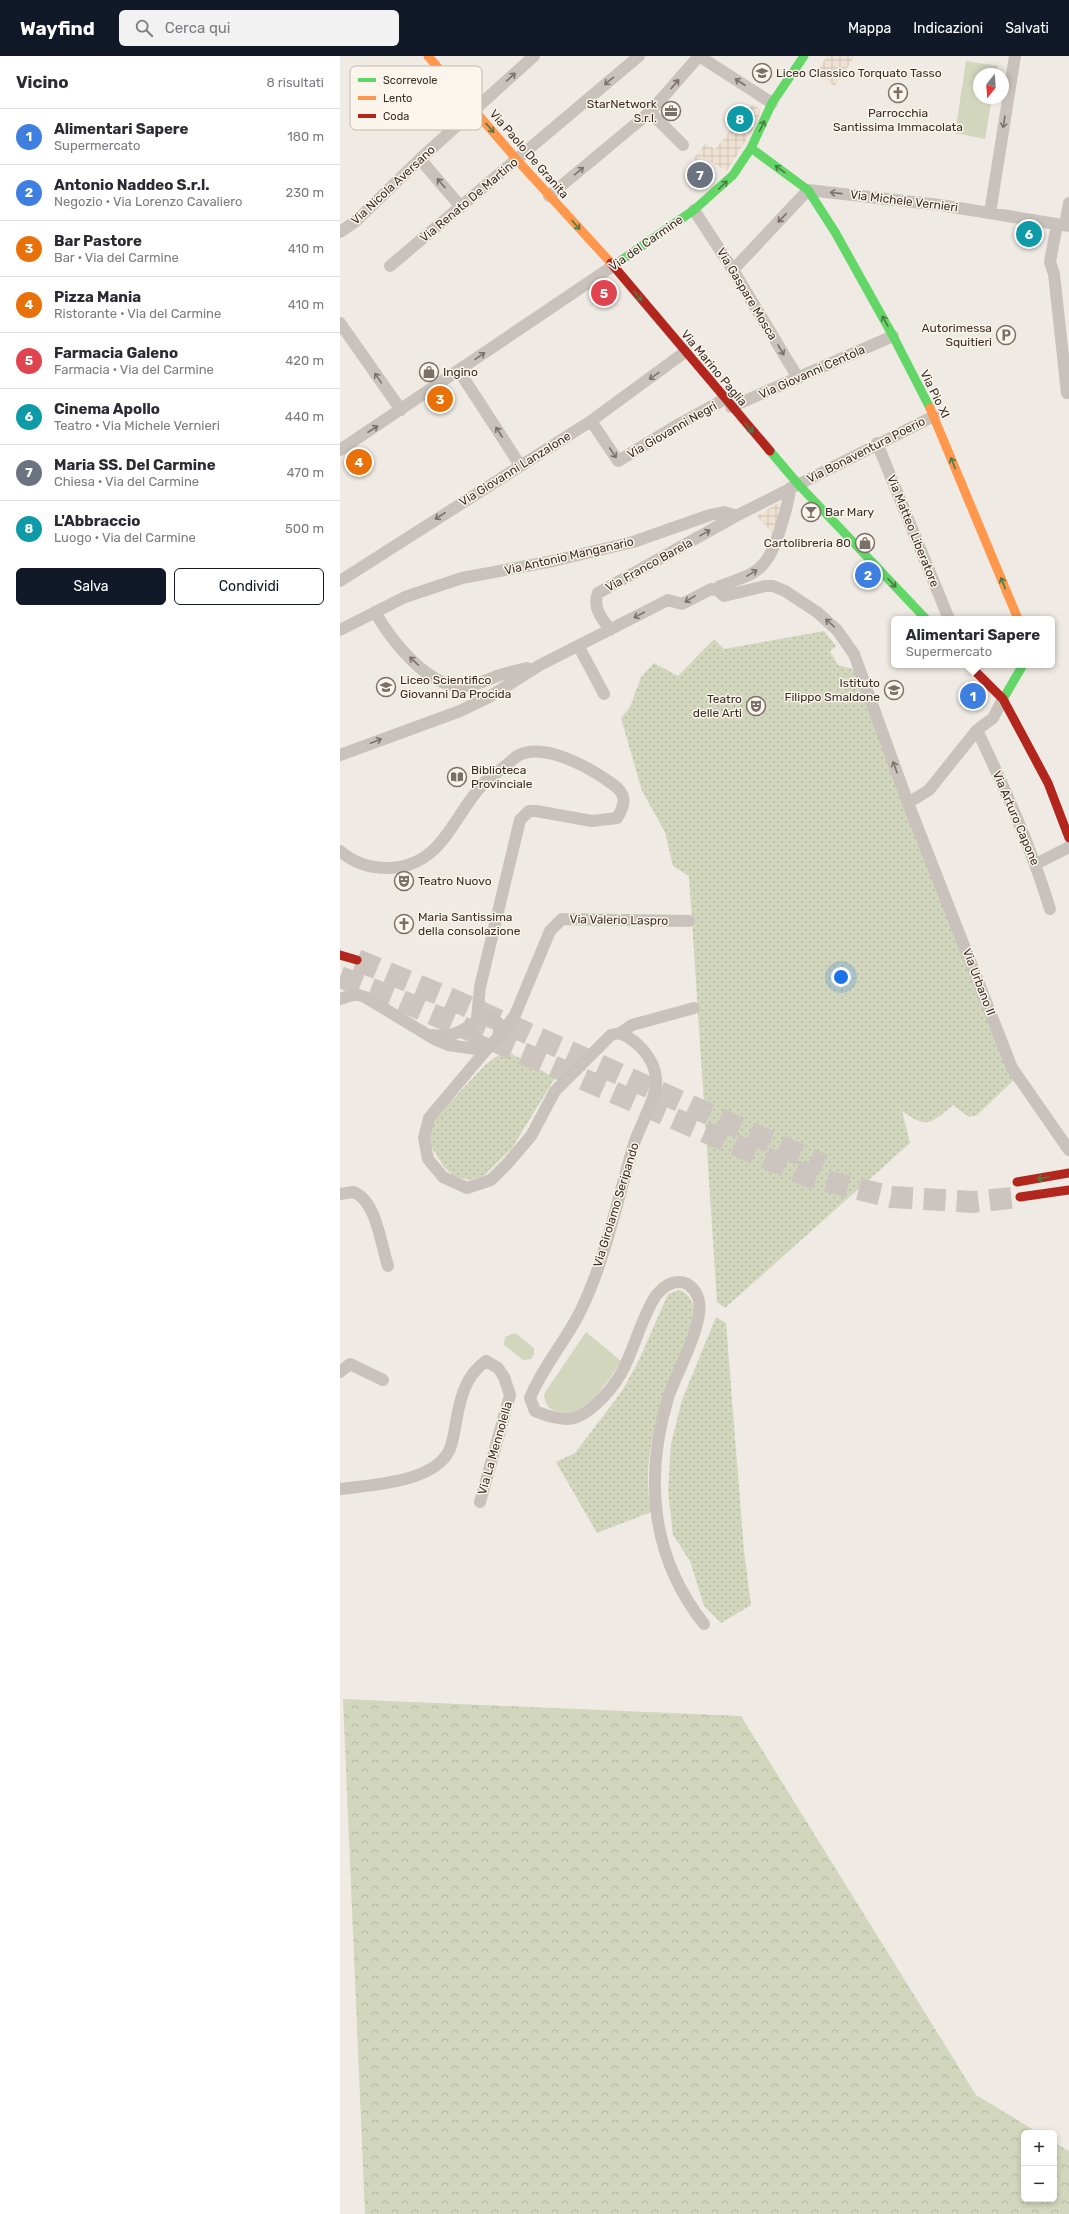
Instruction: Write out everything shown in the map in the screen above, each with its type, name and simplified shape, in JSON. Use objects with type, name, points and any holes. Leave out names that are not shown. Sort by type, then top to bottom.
[{"type":"main road","name":"Via Paolo De Granita","points":[[428,56],[437,66]]},
{"type":"main road","name":"Via del Carmine","points":[[613,266],[694,210],[733,175],[751,148],[772,103],[804,56]]},
{"type":"main road","name":"Via Paolo De Granita","points":[[482,118],[517,160],[613,266]]},
{"type":"main road","name":"Via Michele Vernieri","points":[[751,148],[808,190]]},
{"type":"main road","name":"Via Pio XI","points":[[808,190],[835,232],[893,336],[934,416],[1017,616]]},
{"type":"main road","name":"Via Marino Paglia","points":[[613,266],[728,403],[794,486],[923,616]]},
{"type":"main road","points":[[972,668],[1003,699],[1048,783],[1069,838]]},
{"type":"main road","points":[[1003,699],[1020,668]]},
{"type":"main road","points":[[340,955],[357,960]]},
{"type":"main road","points":[[1017,1182],[1069,1173]]},
{"type":"main road","points":[[1020,1197],[1069,1190]]},
{"type":"street","name":"Via Nicola Aversano","points":[[482,104],[534,56]]},
{"type":"street","name":"Via Renato De Martino","points":[[390,266],[639,56]]},
{"type":"street","points":[[549,196],[650,112],[699,56],[772,103]]},
{"type":"street","points":[[990,213],[1015,56]]},
{"type":"street","points":[[650,112],[683,145]]},
{"type":"street","name":"Via Nicola Aversano","points":[[340,232],[356,221],[420,159],[453,130]]},
{"type":"street","points":[[420,159],[461,207]]},
{"type":"street","points":[[733,270],[808,190]]},
{"type":"street","name":"Via Michele Vernieri","points":[[808,190],[940,205],[1064,225]]},
{"type":"street","points":[[1067,393],[1054,274],[1050,262],[1064,225],[1069,203]]},
{"type":"street","name":"Via Gaspare Mosca","points":[[694,210],[733,270],[798,378]]},
{"type":"street","name":"Via del Carmine","points":[[340,450],[613,266]]},
{"type":"street","points":[[340,323],[401,410]]},
{"type":"street","name":"Via Giovanni Centola","points":[[728,403],[798,378],[893,336]]},
{"type":"street","name":"Via Giovanni Lanzalone","points":[[340,581],[591,421],[685,352]]},
{"type":"street","points":[[459,370],[520,465]]},
{"type":"street","name":"Via Giovanni Negri","points":[[591,421],[618,461],[681,423],[728,403]]},
{"type":"street","name":"Via Bonaventura Poerio","points":[[794,486],[877,443],[934,416]]},
{"type":"street","name":"Via Matteo Liberatore","points":[[877,443],[948,616]]},
{"type":"street","points":[[736,516],[794,486]]},
{"type":"street","points":[[340,755],[460,711],[489,697],[540,665],[579,647],[668,600],[682,604],[705,590],[717,590],[720,586],[753,573],[761,567],[772,554],[794,486]]},
{"type":"street","name":"Via Antonio Manganario","points":[[340,630],[428,588],[462,578],[553,561],[632,542],[710,515],[724,512],[736,516]]},
{"type":"street","name":"Via Franco Barela","points":[[610,630],[596,609],[595,600],[598,593],[736,516]]},
{"type":"street","name":"Via Urbano II","points":[[717,590],[724,596],[760,586],[773,586],[785,591],[817,612],[832,625],[854,654],[908,803],[1012,1068],[1069,1150]]},
{"type":"street","points":[[375,612],[386,633],[429,674],[447,685],[463,686],[481,682],[501,674],[540,665]]},
{"type":"street","points":[[579,647],[604,694]]},
{"type":"street","points":[[908,803],[929,790],[978,730],[993,718],[1003,699]]},
{"type":"street","name":"Via Arturo Capone","points":[[978,730],[1011,802],[1036,864],[1050,909]]},
{"type":"street","points":[[340,851],[356,862],[377,868],[403,867],[416,863],[427,856],[442,842],[485,782],[519,755],[535,751],[555,754],[596,772],[621,789],[624,799],[622,810],[617,818],[592,822],[536,810],[529,811],[520,820],[480,987],[465,1073]]},
{"type":"street","points":[[1036,864],[1069,847]]},
{"type":"street","name":"Via Valerio Laspro","points":[[493,1041],[515,1015],[550,931],[562,919],[688,921]]},
{"type":"street","points":[[480,987],[487,1008],[501,1030],[428,1118],[424,1138],[428,1159],[443,1177],[467,1188],[492,1180],[530,1136],[555,1092],[611,1036],[620,1033],[632,1025],[694,1008]]},
{"type":"street","points":[[340,999],[356,994],[365,997],[448,1045],[470,1049],[493,1041]]},
{"type":"street","points":[[428,1034],[448,1036],[455,1035],[474,1025],[484,1016],[496,1020],[506,1020],[515,1015]]},
{"type":"street","points":[[474,1025],[478,1041],[493,1041]]},
{"type":"street","name":"Via Girolamo Seripando","points":[[620,1033],[629,1037],[643,1050],[653,1064],[656,1086],[636,1140],[605,1246],[579,1314],[536,1384],[530,1398],[535,1411],[554,1418],[569,1419],[586,1413],[608,1394],[626,1366],[652,1302],[663,1286],[678,1281],[689,1284],[698,1296],[698,1313],[695,1332],[668,1397],[657,1448],[654,1488],[657,1524],[679,1589],[704,1624]]},
{"type":"street","points":[[340,1194],[353,1192],[364,1198],[378,1231],[388,1266]]},
{"type":"street","name":"Via La Mennolella","points":[[340,1488],[386,1484],[416,1475],[436,1466],[449,1451],[462,1392],[474,1370],[486,1361],[498,1368],[504,1377],[510,1395],[480,1502]]},
{"type":"street","points":[[340,1372],[350,1364],[382,1380]]},
{"type":"green space","points":[[966,61],[998,66],[998,68],[973,68],[973,104],[991,104],[985,139],[955,133]]},
{"type":"green space","points":[[824,631],[836,646],[830,651],[838,665],[853,669],[1016,1078],[977,1115],[969,1117],[953,1105],[934,1120],[923,1122],[910,1117],[902,1111],[910,1143],[725,1308],[717,1302],[689,876],[673,866],[665,832],[642,791],[621,718],[630,707],[641,677],[654,663],[678,676],[714,639],[724,649]]},
{"type":"green space","points":[[505,1050],[555,1078],[512,1148],[484,1176],[469,1180],[454,1176],[444,1167],[431,1146],[431,1123],[485,1065]]},
{"type":"green space","points":[[679,1290],[687,1295],[692,1302],[694,1320],[664,1400],[653,1436],[648,1472],[648,1492],[651,1512],[597,1533],[556,1462],[575,1453],[622,1391],[639,1360],[668,1294]]},
{"type":"green space","points":[[716,1317],[726,1323],[744,1551],[751,1605],[721,1623],[704,1606],[690,1561],[673,1535],[668,1491],[671,1444],[682,1400]]},
{"type":"green space","points":[[586,1332],[621,1361],[610,1379],[594,1398],[585,1405],[575,1411],[565,1413],[555,1411],[547,1404],[544,1394]]},
{"type":"green space","points":[[515,1333],[534,1348],[534,1354],[531,1359],[523,1360],[504,1345],[505,1337]]},
{"type":"green space","points":[[343,1699],[741,1716],[976,2095],[1034,2130],[1021,2130],[1021,2202],[1057,2202],[1057,2144],[1069,2151],[1069,2214],[365,2214]]},
{"type":"shaded area","points":[[827,56],[855,56],[835,86],[816,74]]},
{"type":"shaded area","points":[[754,103],[760,110],[759,119],[727,171],[701,156],[698,162],[693,159],[705,144],[715,149]]},
{"type":"shaded area","points":[[778,503],[782,505],[775,536],[757,516]]},
{"type":"tunnel","points":[[357,960],[451,999],[823,1165]]},
{"type":"tunnel","points":[[340,977],[397,999],[810,1177],[891,1197],[973,1202],[1020,1197]]},
{"type":"traffic: fast","points":[[613,266],[694,210],[733,175],[751,148],[772,103],[804,56]]},
{"type":"traffic: fast","points":[[751,148],[808,190],[835,232],[893,336],[930,408]]},
{"type":"traffic: fast","points":[[770,451],[798,484],[923,616]]},
{"type":"traffic: fast","points":[[1003,699],[1021,668]]},
{"type":"traffic: slow","points":[[428,56],[437,66]]},
{"type":"traffic: slow","points":[[482,119],[517,160],[611,263]]},
{"type":"traffic: slow","points":[[930,408],[1017,616]]},
{"type":"traffic: jam","points":[[611,263],[770,451]]},
{"type":"traffic: jam","points":[[972,668],[1003,699],[1048,783],[1069,838]]},
{"type":"traffic: jam","points":[[340,955],[357,960]]},
{"type":"traffic: jam","points":[[1017,1182],[1069,1173]]},
{"type":"traffic: jam","points":[[1020,1197],[1069,1190]]},
{"type":"place","name":"Liceo Classico Torquato Tasso","points":[[762,73]]},
{"type":"place","name":"Parrocchia Santissima Immacolata","points":[[898,93]]},
{"type":"place","name":"StarNetwork S.r.l.","points":[[671,111]]},
{"type":"place","name":"L'Abbraccio","points":[[740,119]]},
{"type":"place","name":"Maria SS. Del Carmine","points":[[700,175]]},
{"type":"place","name":"Cinema Apollo","points":[[1029,234]]},
{"type":"place","name":"Farmacia Galeno","points":[[604,293]]},
{"type":"place","name":"Autorimessa Squitieri","points":[[1006,335]]},
{"type":"place","name":"Ingino","points":[[429,372]]},
{"type":"place","name":"Bar Pastore","points":[[440,399]]},
{"type":"place","name":"Pizza Mania","points":[[359,462]]},
{"type":"place","name":"Bar Mary","points":[[811,512]]},
{"type":"place","name":"Cartolibreria 80","points":[[865,543]]},
{"type":"place","name":"Antonio Naddeo S.r.l.","points":[[868,575]]},
{"type":"place","name":"Liceo Scientifico Giovanni Da Procida","points":[[386,687]]},
{"type":"place","name":"Istituto Filippo Smaldone","points":[[894,690]]},
{"type":"place","name":"Alimentari Sapere","points":[[973,696]]},
{"type":"place","name":"Teatro delle Arti","points":[[756,706]]},
{"type":"place","name":"Biblioteca Provinciale","points":[[457,777]]},
{"type":"place","name":"Teatro Nuovo","points":[[404,881]]},
{"type":"place","name":"Maria Santissima della consolazione","points":[[404,924]]}]
